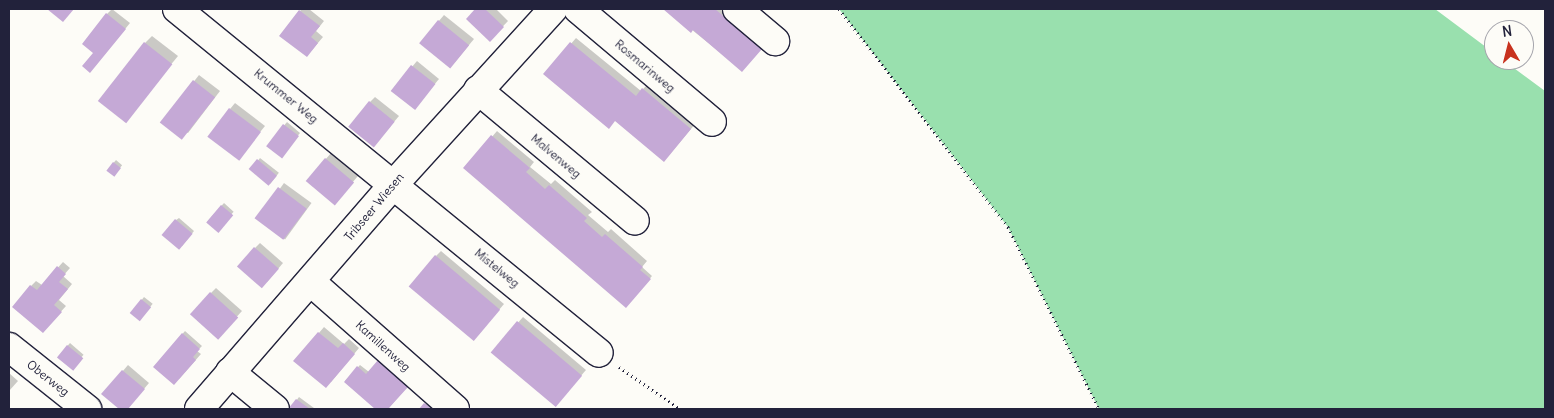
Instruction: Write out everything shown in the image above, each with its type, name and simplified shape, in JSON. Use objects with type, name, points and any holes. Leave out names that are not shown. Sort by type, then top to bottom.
[{"type":"street","name":"Krummer Weg","points":[[177,9],[394,184]]},
{"type":"street","name":"Tribseer Wiesen","points":[[199,409],[394,184],[553,9]]},
{"type":"street","name":"Rosmarinweg","points":[[578,9],[712,122]]},
{"type":"street","points":[[738,9],[775,40]]},
{"type":"street","name":"Malvenweg","points":[[478,90],[635,221]]},
{"type":"street","name":"Mistelweg","points":[[394,184],[599,353]]},
{"type":"street","name":"Kamillenweg","points":[[311,282],[455,409]]},
{"type":"street","name":"Oberweg","points":[[9,347],[87,409]]},
{"type":"street","points":[[230,372],[276,409]]},
{"type":"path","points":[[839,9],[1008,227],[1099,409]]},
{"type":"path","points":[[599,353],[680,409]]},
{"type":"green space","points":[[839,9],[1435,9],[1484,46],[1484,70],[1517,70],[1545,91],[1545,409],[1099,409],[1008,227]]},
{"type":"building","points":[[47,9],[74,9],[63,22]]},
{"type":"building","points":[[475,9],[485,9],[504,27],[490,42],[466,19]]},
{"type":"building","points":[[663,9],[715,9],[762,49],[742,72],[693,30],[691,33]]},
{"type":"building","points":[[299,10],[320,26],[311,37],[318,43],[307,57],[279,36]]},
{"type":"building","points":[[106,13],[126,29],[90,73],[82,66],[93,53],[82,44]]},
{"type":"building","points":[[438,20],[469,45],[450,68],[419,43]]},
{"type":"building","points":[[144,42],[172,64],[126,123],[98,101]]},
{"type":"building","points":[[570,42],[636,96],[642,88],[691,129],[664,162],[615,121],[609,129],[543,74]]},
{"type":"building","points":[[411,65],[435,84],[415,110],[391,91]]},
{"type":"building","points":[[193,80],[215,97],[182,140],[160,123]]},
{"type":"building","points":[[369,101],[395,122],[374,147],[348,127]]},
{"type":"building","points":[[229,108],[261,132],[239,161],[207,137]]},
{"type":"building","points":[[283,124],[299,136],[282,158],[266,146]]},
{"type":"building","points":[[491,135],[530,168],[526,172],[545,189],[549,185],[587,218],[584,221],[602,237],[605,234],[643,267],[640,270],[651,279],[626,308],[463,168]]},
{"type":"building","points":[[325,158],[354,182],[335,205],[306,181]]},
{"type":"building","points":[[257,159],[277,176],[269,186],[249,169]]},
{"type":"building","points":[[113,162],[121,168],[114,177],[106,171]]},
{"type":"building","points":[[278,187],[307,209],[283,240],[255,218]]},
{"type":"building","points":[[221,205],[233,215],[218,233],[206,223]]},
{"type":"building","points":[[175,219],[193,234],[179,250],[162,235]]},
{"type":"building","points":[[254,247],[279,269],[262,288],[237,267]]},
{"type":"building","points":[[435,255],[500,310],[474,341],[409,286]]},
{"type":"building","points":[[57,266],[66,274],[59,282],[68,289],[54,305],[62,312],[43,333],[12,307],[30,285],[37,290]]},
{"type":"building","points":[[210,292],[238,317],[218,340],[190,314]]},
{"type":"building","points":[[141,299],[151,307],[140,321],[130,313]]},
{"type":"building","points":[[517,321],[582,376],[556,407],[491,352]]},
{"type":"building","points":[[318,332],[338,348],[343,343],[355,354],[326,388],[293,361]]},
{"type":"building","points":[[182,333],[200,349],[193,357],[196,360],[174,385],[153,367]]},
{"type":"building","points":[[67,345],[83,358],[73,371],[57,357]]},
{"type":"building","points":[[378,360],[408,387],[388,409],[375,409],[344,382],[357,366],[366,374]]},
{"type":"building","points":[[122,370],[145,389],[128,409],[119,409],[101,394]]},
{"type":"building","points":[[296,399],[310,409],[288,409]]},
{"type":"building","points":[[424,403],[432,409],[419,409]]}]
